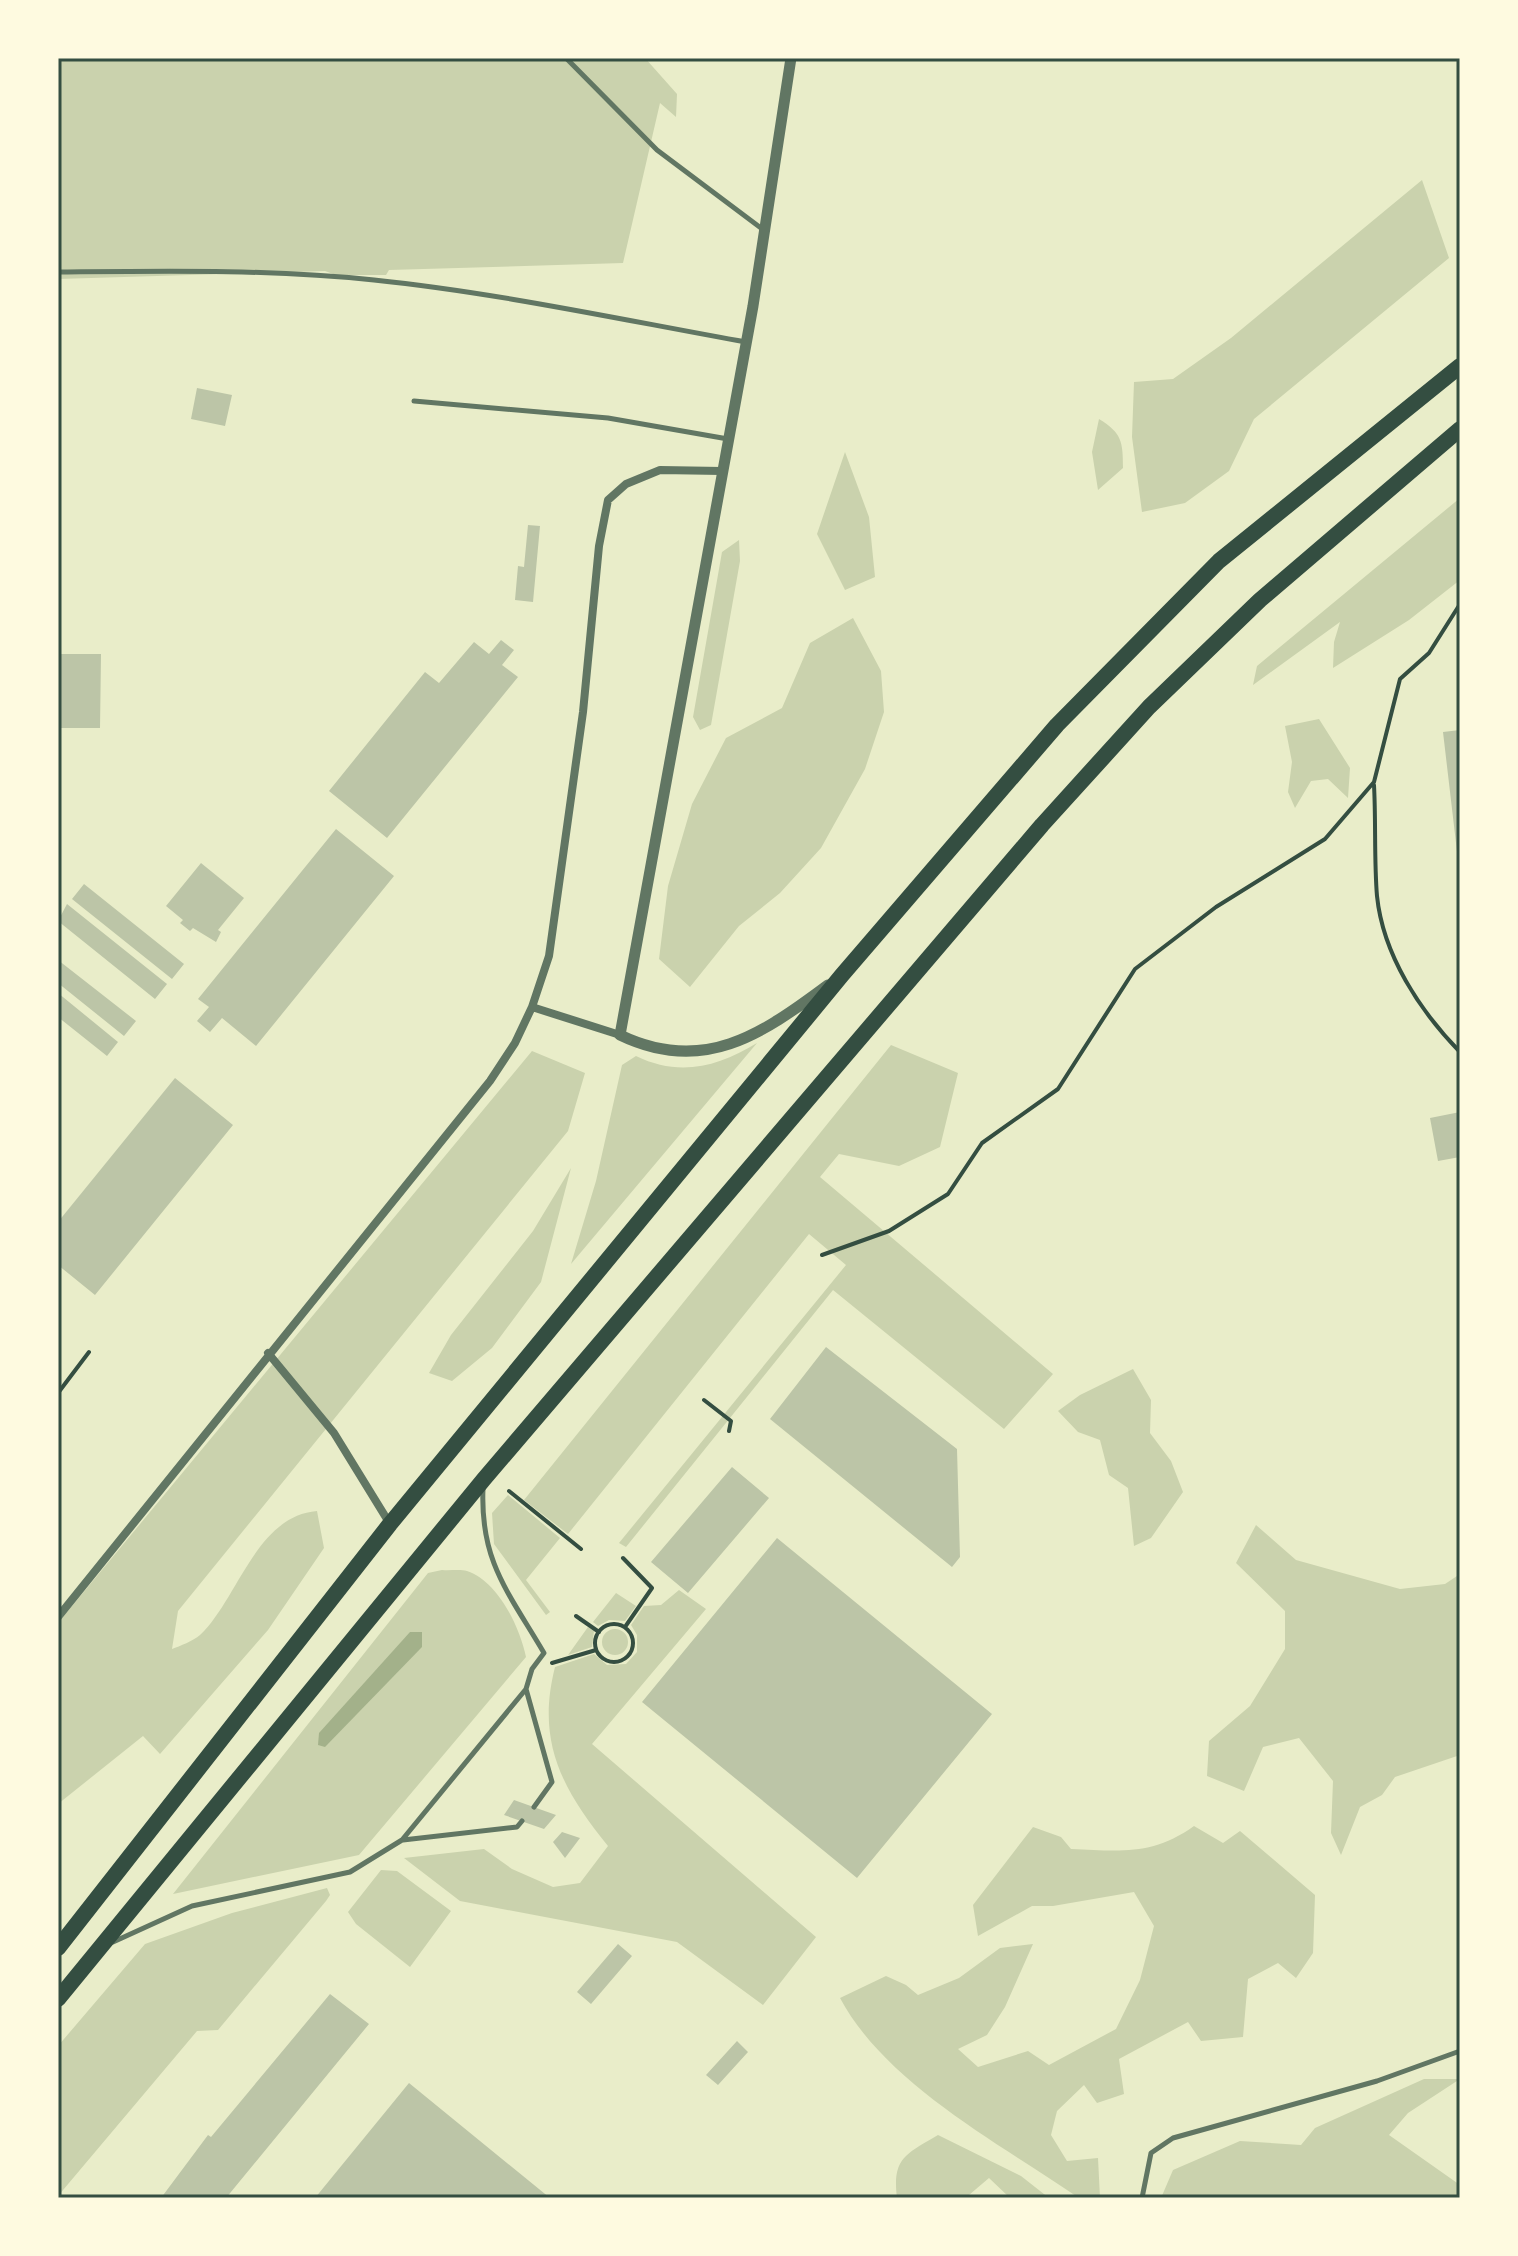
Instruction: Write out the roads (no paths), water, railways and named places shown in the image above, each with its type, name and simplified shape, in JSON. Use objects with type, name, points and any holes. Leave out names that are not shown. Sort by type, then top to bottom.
[{"type":"highway","points":[[58,1948],[390,1524],[842,975],[1057,725],[1219,561],[1460,366]]},
{"type":"highway","points":[[58,1999],[484,1479],[1022,848],[1149,707],[1260,600],[1460,429]]},
{"type":"street","points":[[620,1035],[766,232],[791,58]]},
{"type":"street","points":[[58,1617],[490,1081],[515,1043],[532,1007],[549,956],[583,712],[599,546],[608,500],[626,484],[660,470],[722,471]]},
{"type":"street","points":[[532,1007],[620,1035],[648,1048],[684,1054],[716,1050],[797,1008],[842,975]]},
{"type":"street","points":[[268,1353],[334,1433],[390,1524]]},
{"type":"lane","points":[[566,58],[657,150],[766,232]]},
{"type":"lane","points":[[58,272],[232,269],[374,280],[502,298],[746,342]]},
{"type":"lane","points":[[414,401],[608,418],[729,439]]},
{"type":"lane","points":[[101,1947],[192,1906],[350,1872],[402,1840],[526,1689],[532,1669],[544,1653],[489,1557],[482,1520],[484,1479]]},
{"type":"lane","points":[[526,1689],[552,1782],[534,1807]]},
{"type":"lane","points":[[402,1840],[517,1827],[522,1821]]},
{"type":"lane","points":[[1142,2198],[1151,2153],[1173,2138],[1377,2081],[1460,2051]]}]
